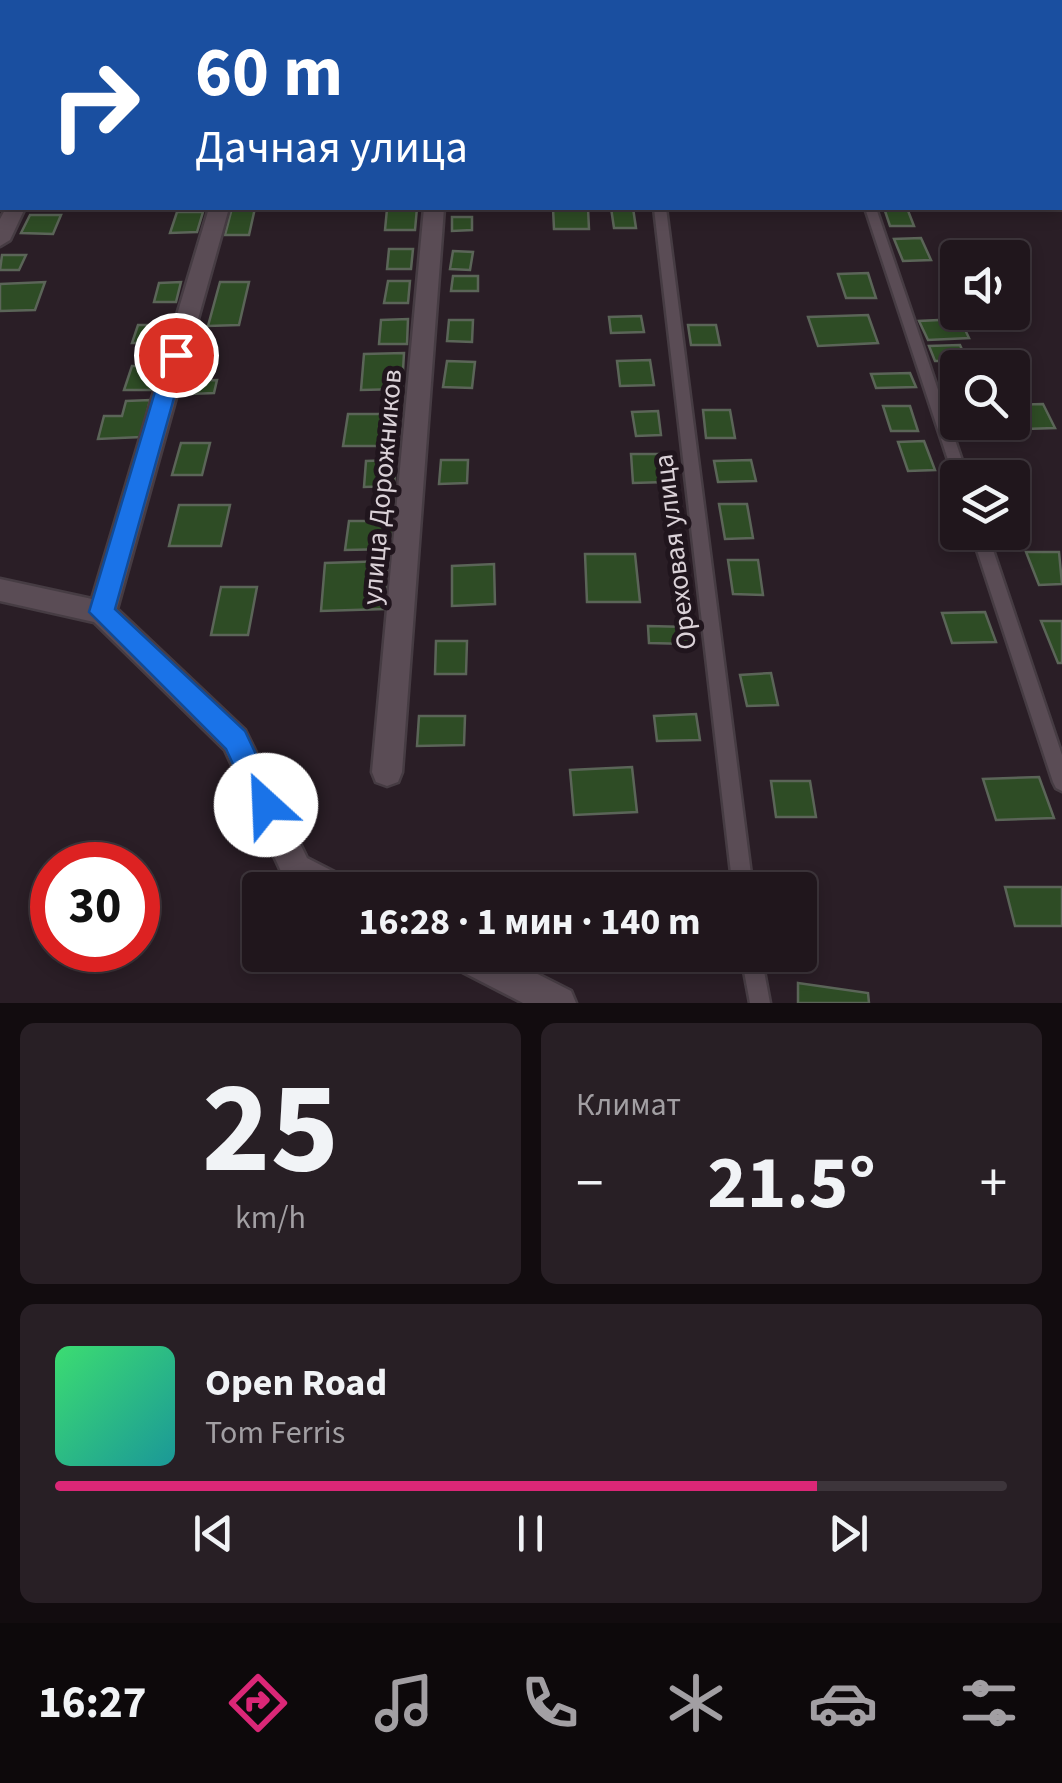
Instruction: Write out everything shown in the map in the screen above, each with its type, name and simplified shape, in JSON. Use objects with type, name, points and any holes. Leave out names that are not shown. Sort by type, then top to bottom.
[{"type":"street","points":[[0,240],[15,210]]},
{"type":"street","points":[[102,612],[218,210]]},
{"type":"street","name":"улица Дорожников","points":[[387,772],[434,210]]},
{"type":"street","points":[[0,590],[102,612],[235,740],[296,869],[302,872]]},
{"type":"street","points":[[498,972],[559,1003]]},
{"type":"lane","name":"Ореховая улица","points":[[660,210],[741,872]]},
{"type":"lane","points":[[871,210],[954,460]]},
{"type":"lane","points":[[985,550],[1062,782]]},
{"type":"lane","points":[[754,972],[760,1003]]},
{"type":"building","points":[[231,210],[255,210],[249,235],[225,235]]},
{"type":"building","points":[[387,210],[417,210],[415,230],[385,230]]},
{"type":"building","points":[[553,210],[588,210],[589,229],[554,229]]},
{"type":"building","points":[[611,210],[633,210],[636,228],[614,228]]},
{"type":"building","points":[[885,210],[908,210],[914,226],[890,226]]},
{"type":"building","points":[[177,212],[203,212],[197,232],[170,233]]},
{"type":"building","points":[[30,215],[61,215],[53,234],[21,233]]},
{"type":"building","points":[[452,217],[472,217],[472,230],[452,231]]},
{"type":"building","points":[[921,238],[931,260],[903,261],[894,239]]},
{"type":"building","points":[[389,249],[413,249],[411,269],[387,269]]},
{"type":"building","points":[[453,251],[473,252],[470,270],[450,269]]},
{"type":"building","points":[[2,255],[26,255],[19,270],[0,270]]},
{"type":"building","points":[[868,273],[876,298],[846,298],[838,274]]},
{"type":"building","points":[[453,276],[478,276],[478,291],[451,291]]},
{"type":"building","points":[[388,281],[410,281],[408,303],[384,303]]},
{"type":"building","points":[[45,282],[35,310],[0,311],[0,284]]},
{"type":"building","points":[[181,282],[176,302],[154,302],[159,283]]},
{"type":"building","points":[[220,282],[249,282],[239,325],[208,326]]},
{"type":"building","points":[[868,315],[878,343],[818,346],[808,317]]},
{"type":"building","points":[[641,316],[644,332],[611,333],[609,317]]},
{"type":"building","points":[[408,319],[407,344],[379,344],[381,320]]},
{"type":"building","points":[[449,320],[473,320],[472,342],[447,341]]},
{"type":"building","points":[[940,320],[940,330],[965,330],[969,338],[928,340],[919,321]]},
{"type":"building","points":[[138,325],[175,325],[170,343],[132,343]]},
{"type":"building","points":[[688,325],[716,325],[720,345],[691,345]]},
{"type":"building","points":[[960,345],[962,350],[940,350],[940,361],[935,361],[929,346]]},
{"type":"building","points":[[404,353],[402,389],[361,390],[364,354]]},
{"type":"building","points":[[650,360],[654,385],[620,386],[617,361]]},
{"type":"building","points":[[447,361],[475,362],[472,388],[443,387]]},
{"type":"building","points":[[132,366],[163,366],[157,390],[124,390]]},
{"type":"building","points":[[910,373],[916,387],[876,388],[871,374]]},
{"type":"building","points":[[217,380],[214,393],[190,394],[193,381]]},
{"type":"building","points":[[150,400],[141,437],[98,439],[104,416],[122,416],[126,401]]},
{"type":"building","points":[[1030,404],[1043,404],[1055,428],[1030,429]]},
{"type":"building","points":[[883,406],[910,406],[918,431],[891,431]]},
{"type":"building","points":[[703,410],[730,410],[735,438],[706,438]]},
{"type":"building","points":[[658,411],[661,435],[636,436],[632,412]]},
{"type":"building","points":[[348,414],[400,414],[397,446],[343,446]]},
{"type":"building","points":[[924,441],[935,470],[908,471],[898,442]]},
{"type":"building","points":[[181,443],[210,443],[202,475],[172,475]]},
{"type":"building","points":[[631,454],[663,454],[666,482],[633,483]]},
{"type":"building","points":[[396,460],[394,486],[364,487],[366,461]]},
{"type":"building","points":[[441,460],[468,460],[467,483],[439,484]]},
{"type":"building","points":[[751,460],[756,481],[718,482],[714,461]]},
{"type":"building","points":[[719,504],[747,504],[753,538],[725,539]]},
{"type":"building","points":[[179,505],[230,505],[221,546],[169,546]]},
{"type":"building","points":[[349,521],[395,521],[392,549],[345,550]]},
{"type":"building","points":[[1026,552],[1059,552],[1062,584],[1039,585]]},
{"type":"building","points":[[585,554],[635,554],[640,602],[587,602]]},
{"type":"building","points":[[728,560],[758,560],[763,595],[733,594]]},
{"type":"building","points":[[388,561],[385,609],[321,611],[325,563]]},
{"type":"building","points":[[494,564],[495,604],[452,606],[452,566]]},
{"type":"building","points":[[221,587],[257,587],[248,635],[211,635]]},
{"type":"building","points":[[985,612],[996,642],[952,643],[942,613]]},
{"type":"building","points":[[1041,621],[1062,621],[1062,663],[1058,663]]},
{"type":"building","points":[[648,626],[688,627],[689,644],[649,643]]},
{"type":"building","points":[[436,641],[467,641],[466,674],[435,674]]},
{"type":"building","points":[[771,673],[778,705],[747,706],[740,675]]},
{"type":"building","points":[[696,714],[700,740],[657,741],[654,716]]},
{"type":"building","points":[[419,716],[465,716],[464,745],[417,746]]},
{"type":"building","points":[[632,767],[637,812],[574,815],[570,770]]},
{"type":"building","points":[[1039,777],[1054,818],[996,820],[983,779]]},
{"type":"building","points":[[771,781],[810,781],[816,817],[776,817]]},
{"type":"building","points":[[1005,887],[1062,887],[1062,926],[1015,926]]},
{"type":"building","points":[[798,983],[868,993],[869,1003],[798,1003]]},
{"type":"route","points":[[176,355],[102,612],[235,740],[266,805]]}]
